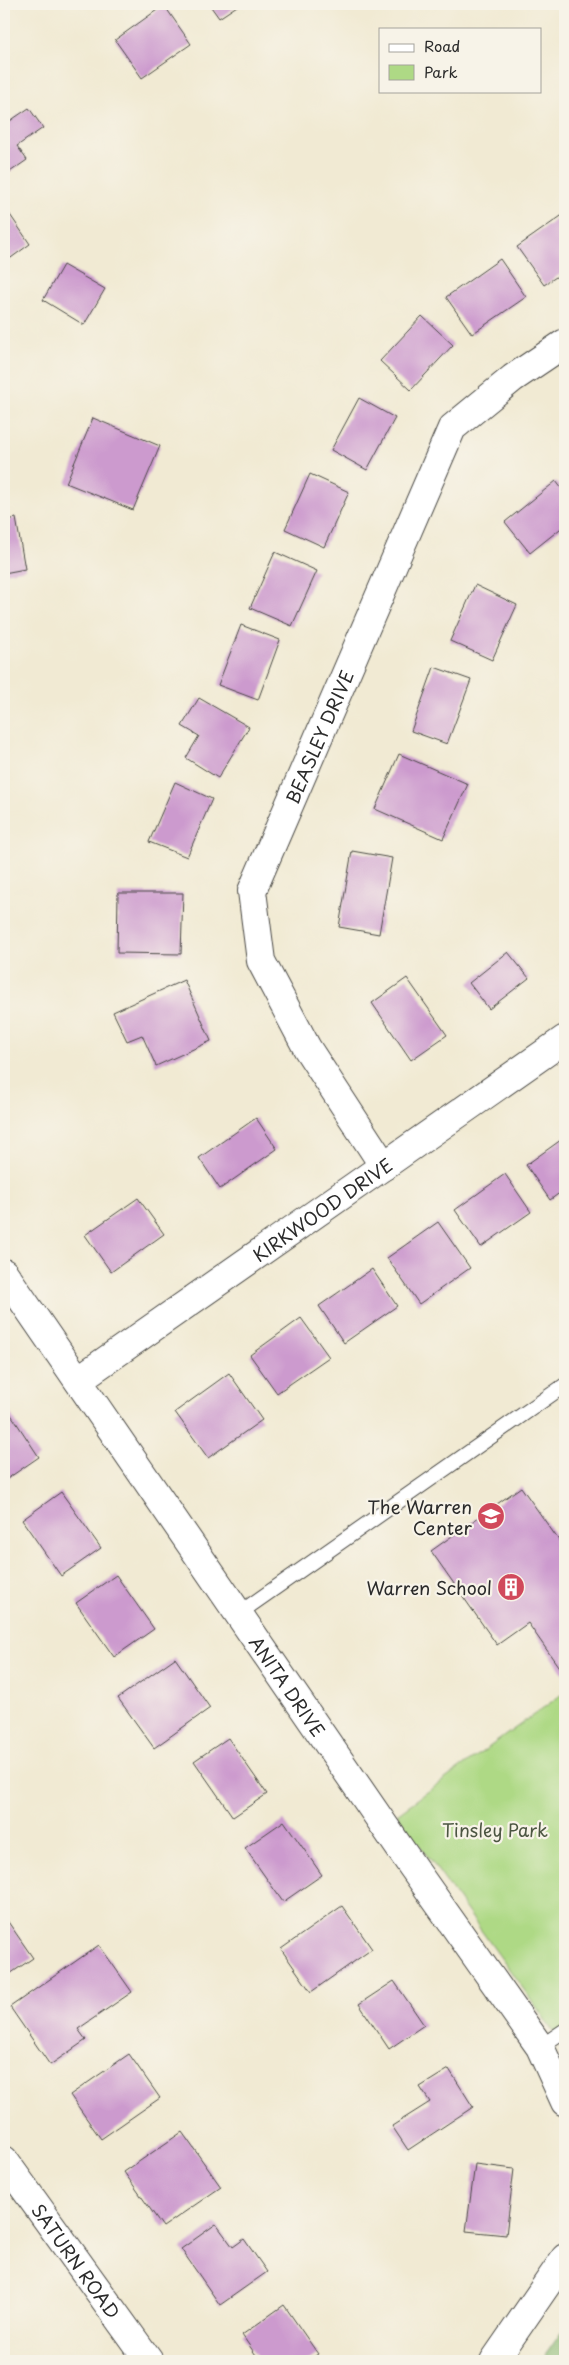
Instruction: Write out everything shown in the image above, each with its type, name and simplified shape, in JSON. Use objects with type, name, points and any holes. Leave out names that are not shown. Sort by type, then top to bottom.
[{"type":"street","name":"BEASLEY DRIVE","points":[[384,1166],[306,1048],[261,961],[252,891],[452,428],[513,378],[565,343]]},
{"type":"street","name":"KIRKWOOD DRIVE","points":[[78,1380],[565,1039]]},
{"type":"street","name":"ANITA DRIVE","points":[[4,1273],[412,1866],[540,2047],[565,2102]]},
{"type":"street","name":"SATURN ROAD","points":[[4,2160],[149,2361]]},
{"type":"street","points":[[494,2361],[565,2258]]},
{"type":"lane","points":[[238,1614],[565,1385]]},
{"type":"lane","points":[[540,2047],[565,2030]]},
{"type":"green space","name":"Tinsley Park","points":[[565,1692],[565,2050],[540,2012],[397,1814]]},
{"type":"green space","points":[[565,2327],[565,2361],[541,2361]]},
{"type":"building","points":[[209,4],[240,4],[219,18]]},
{"type":"building","points":[[164,5],[191,44],[142,78],[115,40]]},
{"type":"building","points":[[29,108],[43,128],[17,146],[27,160],[4,176],[4,125]]},
{"type":"building","points":[[4,206],[30,244],[4,263]]},
{"type":"building","points":[[564,214],[565,271],[544,285],[517,247]]},
{"type":"building","points":[[500,259],[526,297],[472,334],[446,297]]},
{"type":"building","points":[[63,265],[105,289],[84,325],[43,300]]},
{"type":"building","points":[[422,316],[453,345],[411,390],[380,361]]},
{"type":"building","points":[[359,398],[395,418],[367,470],[331,450]]},
{"type":"building","points":[[93,418],[160,446],[133,510],[66,483]]},
{"type":"building","points":[[310,474],[349,492],[324,547],[285,529]]},
{"type":"building","points":[[556,481],[565,493],[565,525],[530,553],[505,522]]},
{"type":"building","points":[[16,518],[25,569],[4,573],[4,521]]},
{"type":"building","points":[[275,552],[317,571],[292,626],[250,608]]},
{"type":"building","points":[[475,585],[517,605],[492,660],[450,641]]},
{"type":"building","points":[[241,625],[280,640],[258,700],[218,685]]},
{"type":"building","points":[[434,667],[471,680],[447,744],[411,731]]},
{"type":"building","points":[[199,698],[249,727],[218,778],[186,758],[199,736],[182,726]]},
{"type":"building","points":[[399,754],[468,784],[443,839],[375,809]]},
{"type":"building","points":[[175,782],[212,799],[187,857],[149,842]]},
{"type":"building","points":[[352,851],[392,858],[379,934],[339,927]]},
{"type":"building","points":[[118,893],[183,893],[181,954],[117,953]]},
{"type":"building","points":[[508,952],[529,978],[489,1009],[469,983]]},
{"type":"building","points":[[407,978],[447,1035],[411,1060],[372,1003]]},
{"type":"building","points":[[184,980],[211,1041],[156,1066],[142,1035],[127,1041],[113,1012]]},
{"type":"building","points":[[256,1118],[277,1149],[220,1189],[199,1158]]},
{"type":"building","points":[[565,1137],[565,1189],[550,1200],[526,1165]]},
{"type":"building","points":[[505,1174],[531,1212],[481,1247],[455,1210]]},
{"type":"building","points":[[138,1198],[164,1234],[111,1272],[85,1235]]},
{"type":"building","points":[[438,1222],[470,1268],[419,1304],[387,1258]]},
{"type":"building","points":[[372,1269],[397,1306],[344,1343],[319,1306]]},
{"type":"building","points":[[301,1318],[329,1357],[277,1393],[250,1355]]},
{"type":"building","points":[[229,1373],[262,1420],[208,1458],[175,1412]]},
{"type":"building","points":[[4,1404],[39,1457],[4,1481]]},
{"type":"building","name":"Warren School","points":[[521,1487],[565,1549],[565,1676],[528,1623],[497,1645],[431,1551]]},
{"type":"building","points":[[61,1492],[101,1548],[61,1576],[22,1520]]},
{"type":"building","points":[[116,1575],[154,1629],[114,1657],[76,1603]]},
{"type":"building","points":[[175,1658],[210,1708],[154,1748],[118,1698]]},
{"type":"building","points":[[228,1738],[267,1794],[233,1817],[194,1761]]},
{"type":"building","points":[[284,1821],[322,1875],[283,1902],[245,1848]]},
{"type":"building","points":[[342,1906],[372,1949],[311,1992],[281,1949]]},
{"type":"building","points":[[4,1916],[33,1958],[4,1978]]},
{"type":"building","points":[[99,1945],[132,1992],[78,2029],[86,2040],[50,2065],[10,2007]]},
{"type":"building","points":[[394,1981],[424,2025],[389,2049],[359,2004]]},
{"type":"building","points":[[129,2054],[160,2098],[101,2139],[70,2095]]},
{"type":"building","points":[[449,2069],[473,2107],[408,2150],[392,2126],[430,2102],[420,2087]]},
{"type":"building","points":[[182,2132],[221,2187],[163,2227],[124,2172]]},
{"type":"building","points":[[475,2164],[514,2169],[506,2235],[466,2231]]},
{"type":"building","points":[[216,2224],[233,2247],[244,2239],[267,2272],[220,2305],[181,2249]]},
{"type":"building","points":[[284,2305],[318,2354],[308,2361],[260,2361],[242,2335]]},
{"type":"place","name":"The Warren Center","points":[[491,1516]]},
{"type":"place","name":"Warren School","points":[[511,1587]]}]
